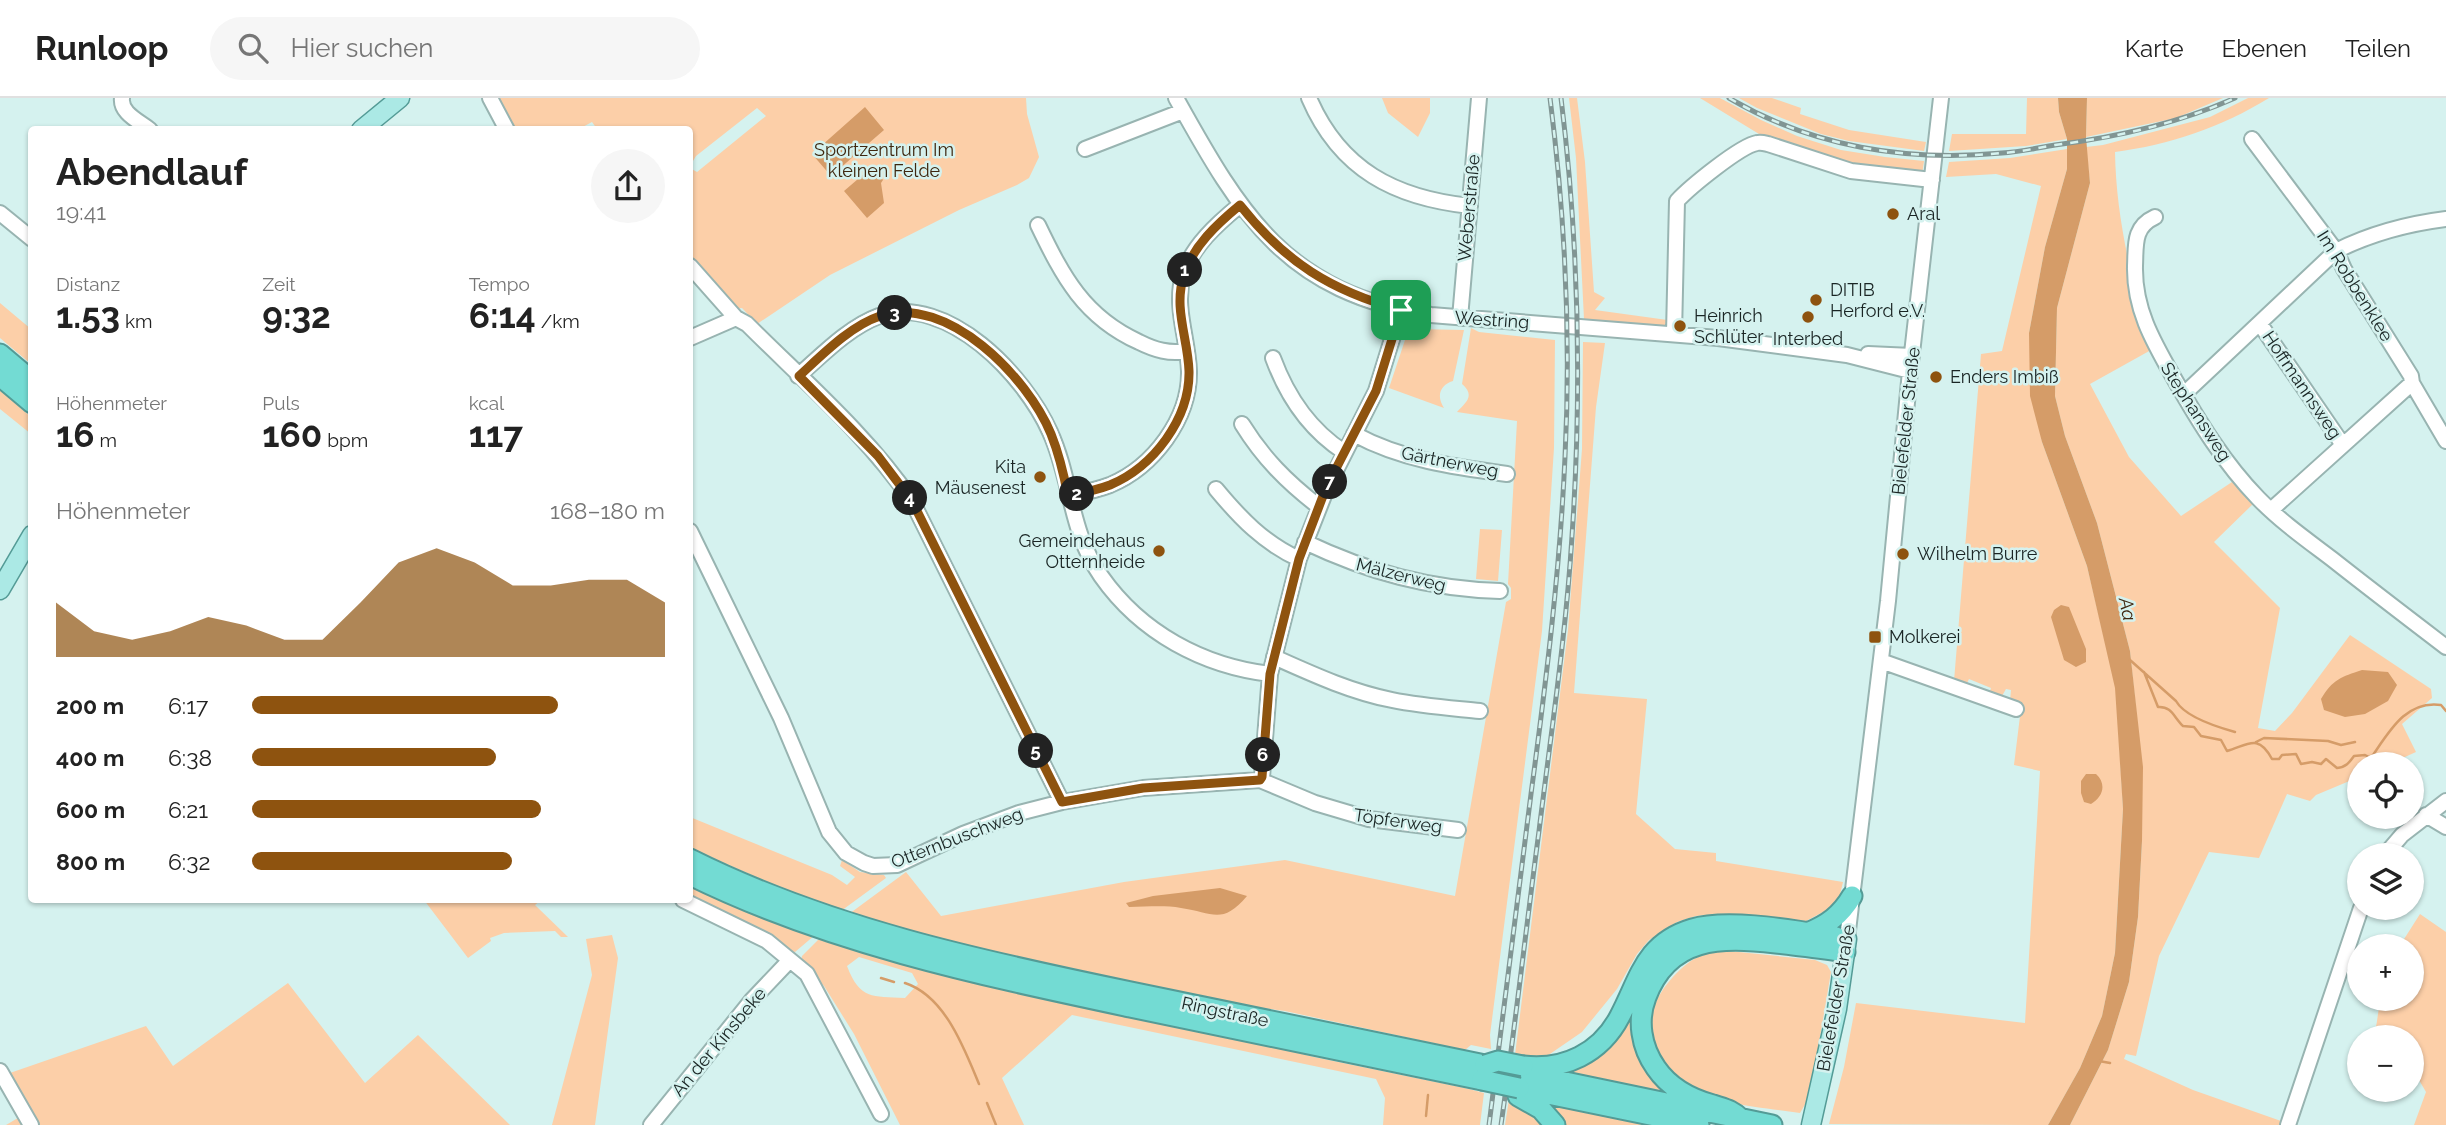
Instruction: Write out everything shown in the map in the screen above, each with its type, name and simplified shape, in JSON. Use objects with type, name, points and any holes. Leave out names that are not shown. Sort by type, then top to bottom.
[{"type":"highway","points":[[0,354],[28,378]]},
{"type":"highway","points":[[0,376],[28,400]]},
{"type":"highway","name":"Ringstraße","points":[[693,860],[832,925]]},
{"type":"highway","name":"Ringstraße","points":[[693,876],[759,905],[832,925],[895,937],[1699,1125]]},
{"type":"highway","points":[[1807,933],[1844,910],[1852,896]]},
{"type":"highway","points":[[1555,1125],[1517,1081],[1540,1068],[1556,1066],[1587,1054],[1599,1044],[1620,1016],[1647,959],[1674,937],[1691,929],[1710,926],[1807,933],[1846,946]]},
{"type":"highway","points":[[1741,1119],[1732,1109],[1714,1105],[1678,1090],[1656,1068],[1647,1053],[1641,1022],[1651,984],[1661,969],[1674,957],[1692,946],[1712,941],[1742,939],[1846,946]]},
{"type":"highway","name":"Ringstraße","points":[[1517,1081],[1772,1125]]},
{"type":"main road","points":[[366,126],[400,98]]},
{"type":"main road","points":[[0,590],[28,542]]},
{"type":"main road","name":"Bielefelder Straße","points":[[1811,1125],[1834,1023],[1846,946]]},
{"type":"street","points":[[122,98],[124,111],[145,126]]},
{"type":"street","points":[[490,98],[505,126]]},
{"type":"street","points":[[1309,98],[1324,129],[1338,147],[1373,177],[1418,197],[1470,206]]},
{"type":"street","name":"Weberstraße","points":[[1460,318],[1479,98]]},
{"type":"street","name":"Bielefelder Straße","points":[[1846,946],[1881,661],[1941,98]]},
{"type":"street","name":"Westring","points":[[1085,149],[1179,104],[1240,205],[1283,253],[1315,276],[1346,293],[1401,310],[1460,318],[1674,334],[1911,363]]},
{"type":"street","name":"Im Robbenklee","points":[[2252,139],[2336,251],[2344,270],[2411,376],[2412,383],[2446,441]]},
{"type":"street","points":[[1674,334],[1677,201],[1711,172],[1749,146],[1760,142],[1851,171],[1932,180]]},
{"type":"street","points":[[1068,496],[1109,485],[1126,476],[1150,458],[1178,418],[1189,373],[1179,302],[1184,274],[1203,240],[1240,205]]},
{"type":"street","points":[[0,213],[28,236]]},
{"type":"street","name":"Stephansweg","points":[[2155,217],[2139,229],[2136,239],[2137,296],[2152,342],[2207,434],[2229,465],[2270,510],[2446,647]]},
{"type":"street","name":"Hoffmannsweg","points":[[2183,394],[2336,251],[2389,229],[2446,219]]},
{"type":"street","points":[[1038,225],[1069,285],[1102,320],[1126,337],[1156,349],[1174,353],[1187,351]]},
{"type":"street","points":[[693,269],[736,318]]},
{"type":"street","points":[[1260,780],[1270,674],[1299,559],[1318,506],[1376,391],[1401,310]]},
{"type":"street","points":[[799,376],[858,327],[882,315],[911,312],[939,320],[983,347],[1003,363],[1026,390],[1051,433],[1076,527],[1092,561],[1115,594],[1145,623],[1166,638],[1210,661],[1270,674]]},
{"type":"street","points":[[693,337],[736,318],[742,319],[878,456],[912,501],[1062,802]]},
{"type":"street","name":"Hoffmannsweg","points":[[2260,324],[2343,445]]},
{"type":"street","points":[[1273,358],[1281,378],[1305,416],[1331,444],[1344,453]]},
{"type":"street","name":"Hoffmannsweg","points":[[2270,510],[2412,383]]},
{"type":"street","points":[[1242,425],[1281,476],[1318,506]]},
{"type":"street","name":"Gärtnerweg","points":[[1354,434],[1408,456],[1450,466],[1507,474]]},
{"type":"street","points":[[1216,489],[1254,531],[1282,552],[1299,559]]},
{"type":"street","name":"Otternbuschweg","points":[[693,537],[781,718],[829,832],[846,853],[873,866],[897,864],[974,829],[1062,802],[1143,788],[1260,780]]},
{"type":"street","name":"Mälzerweg","points":[[1305,542],[1340,559],[1416,583],[1464,590],[1500,591]]},
{"type":"street","points":[[1274,657],[1312,674],[1390,700],[1480,710]]},
{"type":"street","points":[[1881,661],[2016,709]]},
{"type":"street","name":"Töpferweg","points":[[1260,780],[1315,803],[1369,819],[1458,830]]},
{"type":"street","points":[[2395,843],[2446,801]]},
{"type":"street","points":[[2426,815],[2446,827]]},
{"type":"street","points":[[688,903],[767,941],[807,974],[818,990],[881,1114]]},
{"type":"street","points":[[2288,1125],[2357,920]]},
{"type":"street","name":"An der Kinsbeke","points":[[650,1125],[752,1000],[789,960]]},
{"type":"street","points":[[0,1071],[31,1125]]},
{"type":"green space","name":"Sportzentrum Im kleinen Felde","points":[[499,98],[1026,98],[1027,114],[1039,157],[1029,178],[830,275],[757,324],[742,308],[735,309],[693,262],[693,170],[697,172],[766,116],[757,108],[693,161],[693,126],[595,126],[592,122],[585,126],[514,126]]},
{"type":"green space","points":[[1382,98],[1430,98],[1430,113],[1418,137],[1388,113]]},
{"type":"green space","points":[[1569,98],[1577,98],[1585,162],[1594,292],[1605,298],[1595,310],[1682,322],[1682,328],[1584,319],[1576,158]]},
{"type":"green space","points":[[1700,98],[1720,98],[1797,136],[1841,150],[1924,161],[1922,175],[1857,167],[1759,134]]},
{"type":"green space","points":[[1739,98],[1772,98],[1801,108],[1800,114],[1849,130],[1926,142],[1924,151],[1849,141],[1821,134]]},
{"type":"green space","points":[[2027,98],[2058,98],[2067,139],[2026,146],[1949,151],[1952,134],[2026,134]]},
{"type":"green space","points":[[2087,98],[2223,98],[2176,118],[2086,137]]},
{"type":"green space","points":[[2248,98],[2269,98],[2233,118],[2195,133],[2155,145],[2115,152],[2122,227],[2151,350],[2090,384],[2129,457],[2181,516],[2232,482],[2254,503],[2214,542],[2280,608],[2258,728],[2275,731],[2292,713],[2350,635],[2431,689],[2432,698],[2402,724],[2416,752],[2347,752],[2347,782],[2316,795],[2310,801],[2287,794],[2259,858],[2209,852],[2159,956],[2136,1056],[2126,1054],[2124,1059],[2193,1090],[2281,1121],[2283,1125],[2070,1125],[2108,1050],[2129,982],[2138,917],[2142,767],[2130,651],[2097,523],[2065,436],[2055,396],[2057,308],[2090,183],[2086,147],[2210,117]]},
{"type":"green space","points":[[2067,149],[2067,169],[2045,247],[2029,333],[2042,442],[2087,566],[2116,688],[2123,809],[2115,953],[2102,1016],[2080,1068],[2048,1125],[1829,1124],[1844,1067],[1856,1003],[2025,1023],[2040,771],[2014,765],[2021,708],[2010,701],[2011,690],[2006,689],[2002,696],[1997,697],[1989,694],[1991,688],[1969,679],[1966,685],[1954,681],[1981,354],[2002,351],[2041,186],[1996,174],[1946,177],[1949,162],[2010,158]]},
{"type":"green space","points":[[0,303],[28,326],[28,361],[0,338]]},
{"type":"green space","points":[[1471,328],[1479,332],[1555,340],[1554,448],[1542,631],[1490,1035],[1491,1049],[1471,1045],[1465,1050],[1285,1011],[1194,999],[1041,967],[849,914],[906,872],[941,916],[1124,882],[1285,860],[1455,896],[1506,602],[1511,599],[1511,588],[1508,584],[1517,421],[1457,412],[1469,396],[1462,384]]},
{"type":"green space","points":[[1414,329],[1464,330],[1453,381],[1445,385],[1441,392],[1440,399],[1444,408],[1389,388],[1407,334]]},
{"type":"green space","points":[[1583,342],[1605,343],[1596,407],[1574,693],[1647,699],[1636,814],[1675,849],[1716,853],[1716,861],[1843,882],[1837,907],[1830,915],[1825,911],[1806,921],[1722,914],[1696,916],[1677,922],[1649,940],[1637,954],[1617,989],[1582,1032],[1547,1056],[1531,1057],[1515,1055],[1568,630],[1582,449]]},
{"type":"green space","points":[[0,390],[28,414],[28,432],[0,409]]},
{"type":"green space","points":[[1480,529],[1502,530],[1498,581],[1476,579]]},
{"type":"green space","points":[[693,818],[832,875],[847,885],[855,877],[840,866],[842,860],[860,872],[884,875],[886,878],[841,911],[804,898],[693,849]]},
{"type":"green space","points":[[693,885],[815,935],[795,952],[693,898]]},
{"type":"green space","points":[[426,903],[537,903],[535,905],[568,937],[561,937],[555,931],[504,933],[490,938],[491,941],[468,958]]},
{"type":"green space","points":[[2424,917],[2446,932],[2446,1125],[2414,1125],[2426,1092],[2424,1025],[2377,1025],[2379,1011],[2424,1011],[2424,934],[2407,934],[2416,920],[2424,920]]},
{"type":"green space","points":[[612,935],[618,958],[595,1125],[552,1125],[592,975],[586,939]]},
{"type":"green space","points":[[821,937],[1314,1057],[1465,1088],[1484,1093],[1480,1125],[1383,1125],[1385,1098],[1376,1079],[1072,1015],[1002,1078],[1024,1125],[900,1125],[854,1034],[824,986],[801,963],[802,956]],"holes":[[[859,957],[912,973],[918,984],[905,998],[884,997],[862,991],[847,966]]]},
{"type":"green space","points":[[1719,950],[1815,960],[1827,965],[1831,972],[1810,1096],[1800,1113],[1738,1104],[1694,1089],[1677,1075],[1662,1057],[1651,1037],[1650,1020],[1653,1009],[1670,980],[1694,959]]},
{"type":"green space","points":[[1670,954],[1639,1041],[1697,1104],[1543,1072],[1563,1069]]},
{"type":"green space","points":[[288,983],[365,1083],[418,1035],[510,1125],[6,1125],[23,1115],[7,1074],[146,1026],[173,1066]]},
{"type":"green space","points":[[1531,1096],[1672,1125],[1561,1125]]},
{"type":"green space","points":[[1509,1099],[1524,1105],[1548,1125],[1505,1125]]},
{"type":"shaded area","points":[[2058,98],[2087,98],[2086,137],[2090,183],[2057,308],[2055,396],[2065,436],[2097,523],[2130,651],[2143,767],[2138,917],[2129,982],[2108,1050],[2070,1125],[2048,1125],[2080,1068],[2102,1016],[2115,953],[2123,809],[2115,688],[2087,566],[2042,442],[2030,396],[2029,333],[2045,247],[2067,169],[2067,139]]},
{"type":"shaded area","points":[[865,107],[884,130],[831,176],[812,154]]},
{"type":"shaded area","points":[[872,167],[883,180],[881,183],[884,203],[867,218],[844,191]]},
{"type":"shaded area","points":[[2061,605],[2069,607],[2086,649],[2086,662],[2076,667],[2064,660],[2051,617],[2054,610]]},
{"type":"shaded area","points":[[2362,670],[2388,672],[2397,685],[2388,701],[2365,714],[2345,717],[2324,710],[2321,699],[2330,687],[2343,677]]},
{"type":"shaded area","points":[[2086,774],[2096,774],[2102,782],[2101,794],[2091,804],[2084,802],[2081,793],[2081,781]]},
{"type":"shaded area","points":[[1220,888],[1247,896],[1230,911],[1216,915],[1175,907],[1129,907],[1126,903],[1153,896]]},
{"type":"waterway","points":[[2130,660],[2186,712],[2202,721],[2235,732]]},
{"type":"waterway","points":[[2144,672],[2158,707],[2170,710],[2183,726],[2194,727],[2201,736],[2221,740],[2227,751],[2257,743],[2272,759],[2296,754],[2301,764],[2321,764],[2326,759],[2337,768],[2343,767],[2354,756],[2373,755],[2393,727],[2418,707],[2441,705],[2446,711]]},
{"type":"waterway","points":[[2256,742],[2264,738],[2328,741],[2341,745],[2355,742]]},
{"type":"waterway","points":[[881,978],[894,982]]},
{"type":"waterway","points":[[905,983],[931,999],[942,1011],[960,1040],[979,1084]]},
{"type":"waterway","points":[[2099,1061],[2110,1063]]},
{"type":"waterway","points":[[1426,1116],[1428,1095]]},
{"type":"waterway","points":[[987,1103],[996,1125]]},
{"type":"railway","points":[[1489,1125],[1547,668],[1563,499],[1567,322],[1560,187],[1550,98]]},
{"type":"railway","points":[[1501,1125],[1558,684],[1572,536],[1577,426],[1577,317],[1572,208],[1561,98]]},
{"type":"railway","points":[[1729,98],[1793,129],[1827,139],[1861,147],[1931,155],[2015,152],[2102,138],[2169,122],[2235,98]]},
{"type":"place","name":"Aral","points":[[1893,214]]},
{"type":"place","name":"DITIB Herford e.V.","points":[[1816,300]]},
{"type":"place","name":"Interbed","points":[[1808,317]]},
{"type":"place","name":"Heinrich Schlüter","points":[[1680,326]]},
{"type":"place","name":"Enders Imbiß","points":[[1936,377]]},
{"type":"place","name":"Kita Mäusenest","points":[[1040,477]]},
{"type":"place","name":"Gemeindehaus Otternheide","points":[[1159,551]]},
{"type":"place","name":"Wilhelm Burre","points":[[1903,554]]},
{"type":"place","name":"Molkerei","points":[[1875,637]]},
{"type":"route","points":[[1240,205],[1283,253],[1315,276],[1346,293],[1401,310],[1376,391],[1326,488],[1299,559],[1270,674],[1260,780],[1143,788],[1062,802],[912,501],[878,456],[799,376],[858,327],[882,315],[911,312],[939,320],[964,333],[1003,363],[1026,390],[1051,433],[1068,496],[1109,485],[1126,476],[1150,458],[1169,435],[1183,405],[1189,373],[1179,302],[1184,274],[1203,240],[1240,205]]},
{"type":"water label","name":"Aa","points":[[2128,609]]}]
